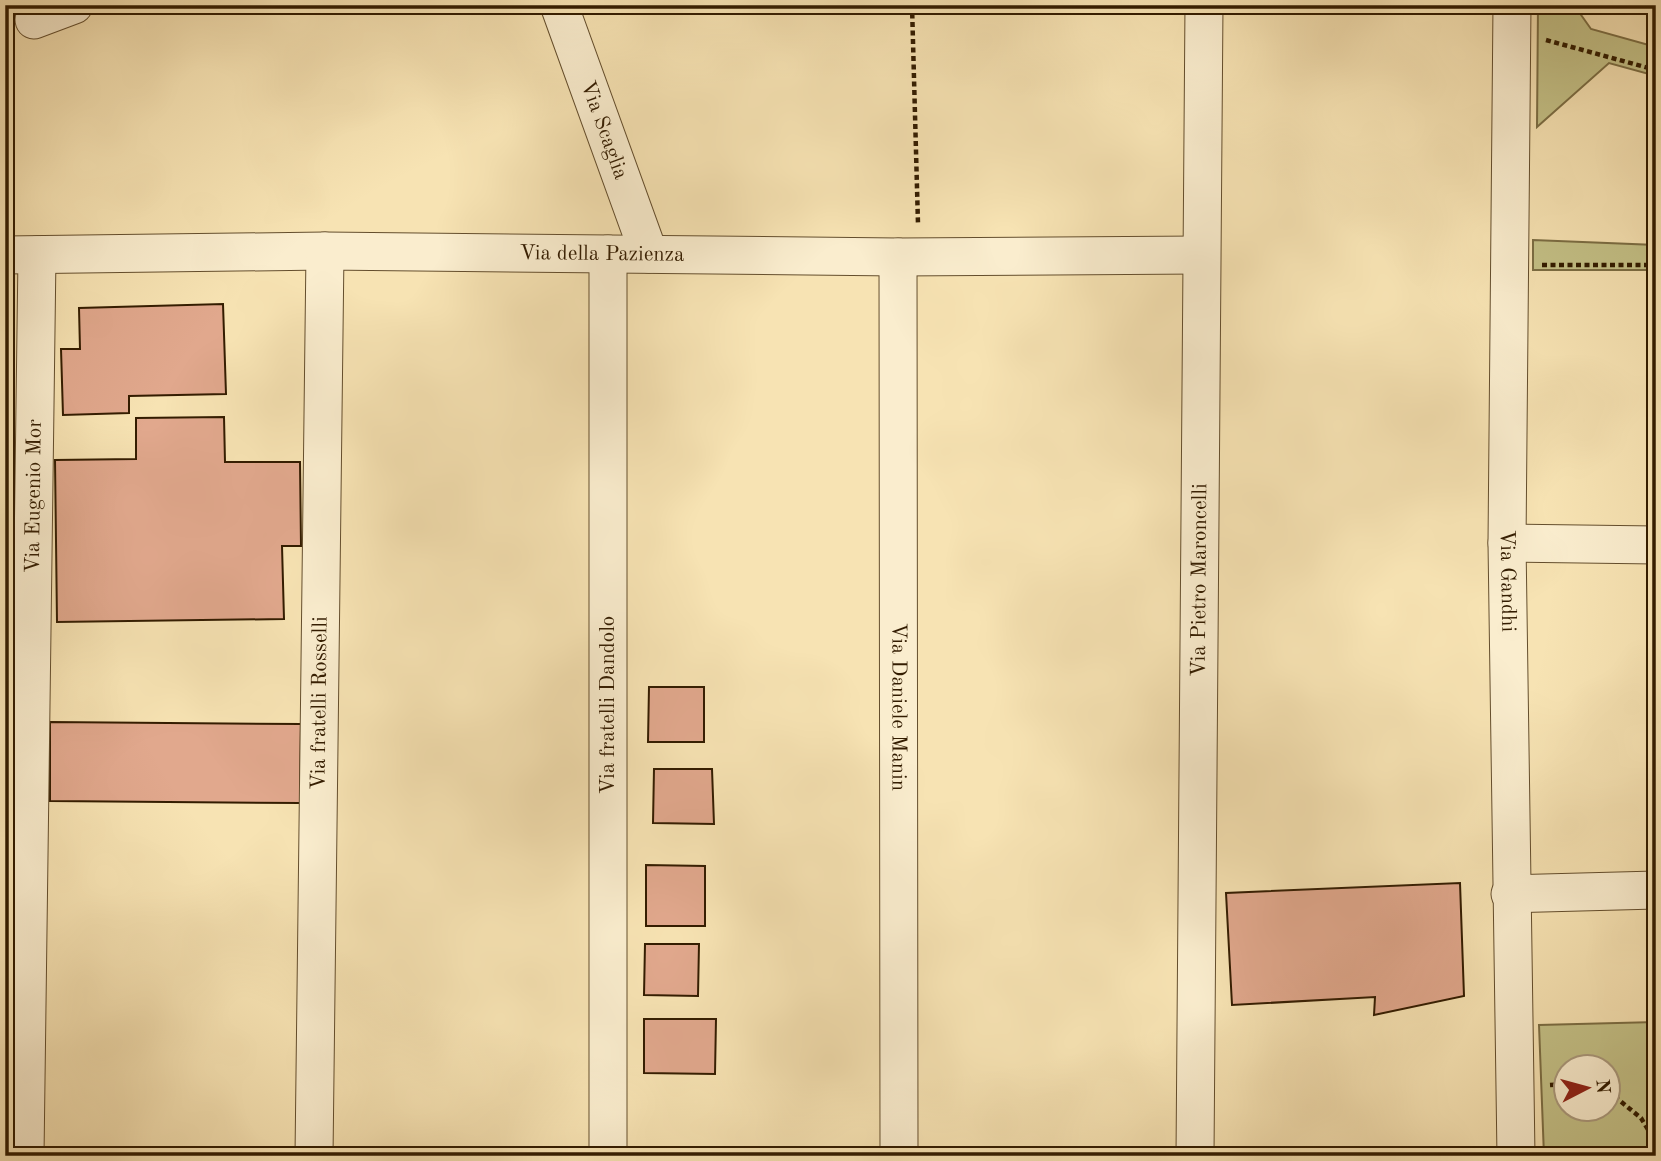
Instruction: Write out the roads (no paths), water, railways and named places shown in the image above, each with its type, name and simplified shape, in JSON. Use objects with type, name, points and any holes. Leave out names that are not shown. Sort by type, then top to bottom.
[{"type":"street","points":[[34,20],[74,5]]},
{"type":"street","name":"Via Scaglia","points":[[559,5],[649,254]]},
{"type":"street","name":"Via Pietro Maroncelli","points":[[1195,1156],[1204,5]]},
{"type":"street","name":"Via Gandhi","points":[[1512,18],[1507,543],[1510,894],[1516,1156]]},
{"type":"street","name":"Via della Pazienza","points":[[21,255],[325,251],[908,257],[1200,256]]},
{"type":"street","name":"Via fratelli Rosselli","points":[[314,1156],[325,251]]},
{"type":"street","name":"Via fratelli Dandolo","points":[[608,254],[608,1156]]},
{"type":"street","name":"Via Eugenio Mor","points":[[21,255],[25,1156]]},
{"type":"street","name":"Via Daniele Manin","points":[[900,1156],[908,257]]},
{"type":"street","points":[[1507,543],[1656,545]]},
{"type":"street","points":[[1510,894],[1656,890]]}]
